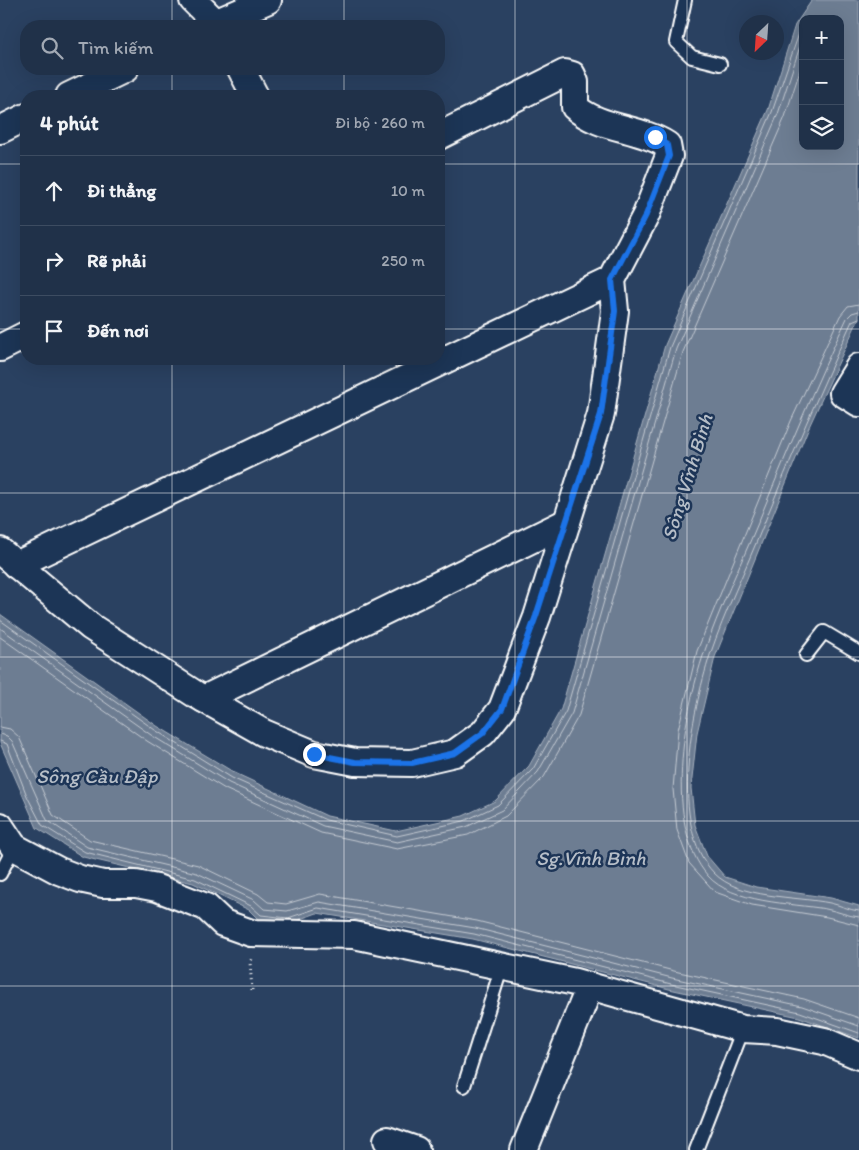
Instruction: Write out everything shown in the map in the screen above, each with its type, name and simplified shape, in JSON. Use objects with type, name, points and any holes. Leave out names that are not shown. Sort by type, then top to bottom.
[{"type":"street","points":[[193,0],[212,20]]},
{"type":"street","points":[[227,20],[268,0]]},
{"type":"street","points":[[427,365],[8,558],[91,627],[204,699],[264,733],[314,754],[355,762],[412,763],[455,753],[483,733],[502,709],[536,616],[601,414],[615,311],[612,280],[646,215],[669,156],[667,145],[655,137],[584,116],[575,107],[575,82],[572,75],[565,74],[445,133]]},
{"type":"street","points":[[81,90],[113,75]]},
{"type":"street","points":[[244,75],[252,90]]},
{"type":"street","points":[[0,130],[20,120]]},
{"type":"street","points":[[445,357],[612,280]]},
{"type":"street","points":[[0,348],[20,338]]},
{"type":"street","points":[[859,367],[843,393],[859,403]]},
{"type":"street","points":[[204,699],[567,522]]},
{"type":"street","points":[[0,826],[14,848],[80,879],[103,884],[136,884],[157,888],[206,907],[223,923],[251,933],[354,935],[590,986],[743,1029],[777,1031],[824,1041],[859,1056]]},
{"type":"street","points":[[524,1150],[590,986]]},
{"type":"street","points":[[387,1140],[416,1150]]},
{"type":"lane","points":[[685,0],[676,42],[692,57],[720,64]]},
{"type":"lane","points":[[806,655],[824,632],[859,654]]},
{"type":"lane","points":[[0,874],[14,848]]},
{"type":"lane","points":[[464,1086],[502,966]]},
{"type":"lane","points":[[696,1150],[743,1029]]},
{"type":"path","points":[[252,990],[250,962],[263,933]]},
{"type":"water","name":"Sg.Vĩnh Bình","points":[[812,0],[859,0],[859,318],[808,429],[715,657],[697,733],[691,788],[695,825],[707,856],[725,877],[756,887],[831,898],[859,906],[859,1038],[799,1017],[669,989],[473,939],[317,913],[289,923],[259,920],[249,910],[193,883],[83,857],[37,828],[0,743],[0,614],[157,726],[235,773],[327,816],[396,831],[463,816],[495,801],[529,766],[561,709],[665,345],[768,110],[795,25],[799,19],[799,150],[844,150],[844,15],[802,15]]},
{"type":"route","points":[[314,754],[355,762],[412,763],[455,753],[483,733],[502,709],[536,616],[601,414],[615,311],[612,280],[646,215],[669,156],[667,145],[655,137]]},
{"type":"water label","name":"Sông Vĩnh Bình","points":[[687,477]]},
{"type":"water label","name":"Sông Cầu Đập","points":[[97,776]]}]
